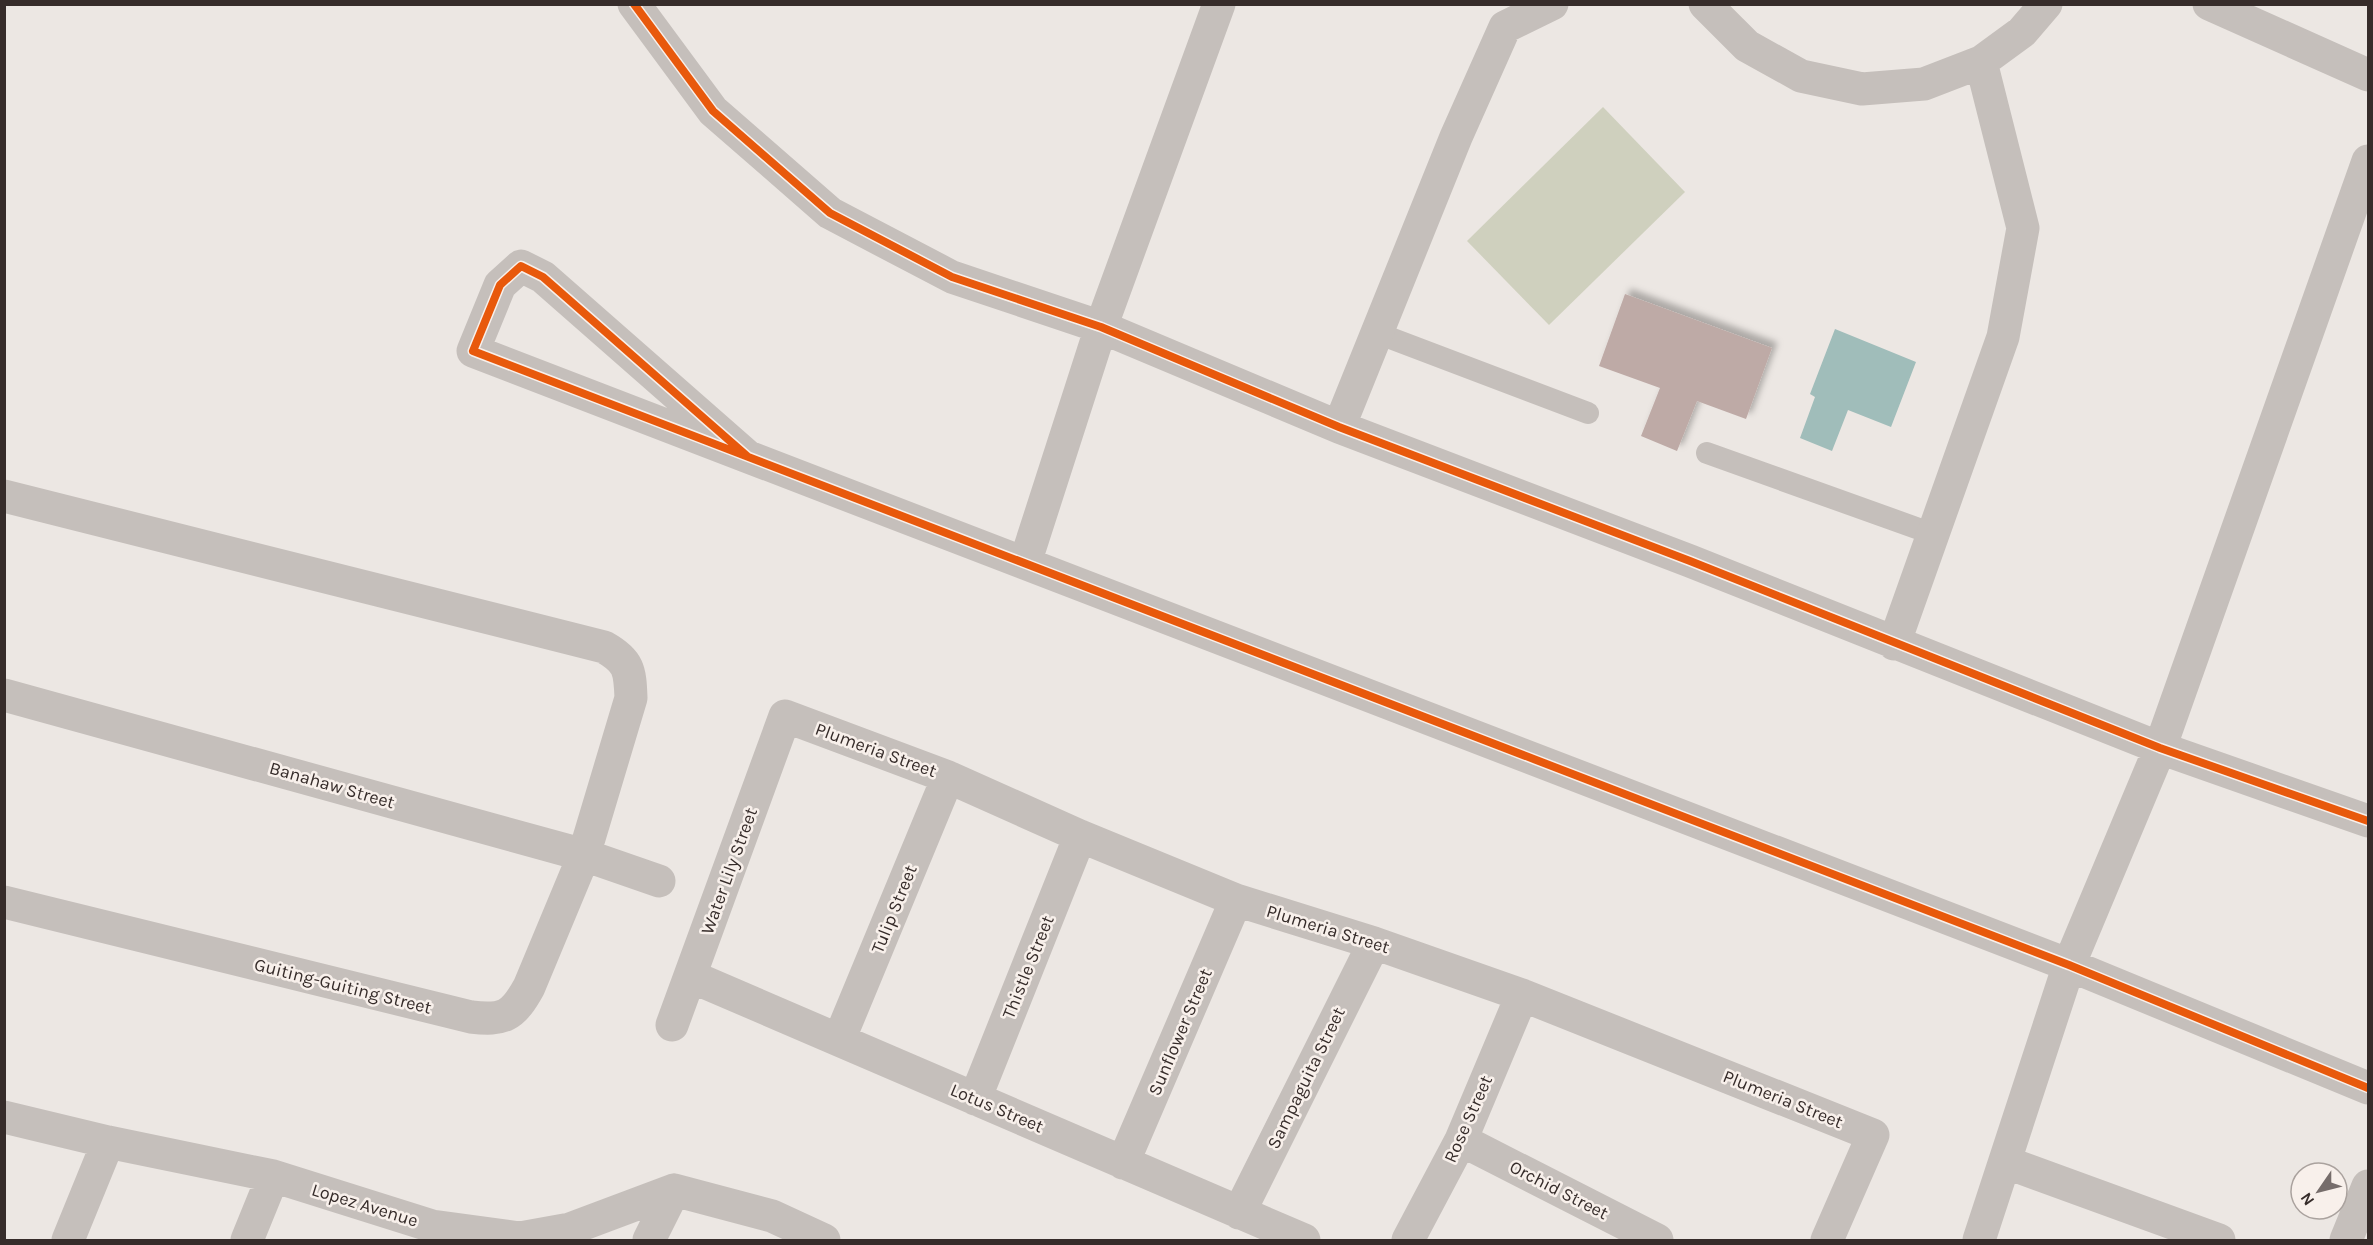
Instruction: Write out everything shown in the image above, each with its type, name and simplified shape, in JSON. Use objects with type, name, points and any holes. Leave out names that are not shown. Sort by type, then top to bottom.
[{"type":"street","points":[[634,4],[713,111],[830,213],[952,277],[1101,327],[1339,427],[1690,561],[2160,748],[2368,821]]},
{"type":"street","points":[[1025,563],[1101,327],[1219,4]]},
{"type":"street","points":[[1339,427],[1456,137],[1505,27],[1552,4]]},
{"type":"street","points":[[1705,4],[1747,46],[1801,76],[1862,89],[1924,84],[1981,62],[2022,32],[2046,4]]},
{"type":"street","points":[[2209,4],[2368,75]]},
{"type":"street","points":[[1894,644],[2003,337],[2023,228],[1981,62]]},
{"type":"street","points":[[1979,1240],[2069,965],[2160,748],[2368,161]]},
{"type":"street","points":[[747,456],[543,277],[521,267],[500,285],[473,351],[2069,965],[2368,1088]]},
{"type":"street","name":"Guiting-Guiting Street","points":[[4,496],[586,641],[604,647],[621,657],[630,677],[631,698],[584,855],[529,987],[520,1003],[508,1016],[489,1019],[471,1017],[4,902]]},
{"type":"street","name":"Banahaw Street","points":[[4,694],[584,855],[659,881]]},
{"type":"street","name":"Plumeria Street","points":[[785,716],[948,777],[1080,836],[1236,900],[1374,943],[1522,995],[1873,1135],[1827,1240]]},
{"type":"street","name":"Water Lily Street","points":[[672,1025],[785,716]]},
{"type":"street","name":"Tulip Street","points":[[839,1040],[948,777]]},
{"type":"street","name":"Thistle Street","points":[[975,1099],[1080,836]]},
{"type":"street","name":"Sunflower Street","points":[[1123,1163],[1236,900]]},
{"type":"street","name":"Sampaguita Street","points":[[1239,1213],[1374,943]]},
{"type":"street","name":"Lotus Street","points":[[690,976],[1304,1240]]},
{"type":"street","name":"Rose Street","points":[[1408,1240],[1461,1140],[1522,995]]},
{"type":"street","name":"Lopez Avenue","points":[[4,1117],[108,1142],[273,1176],[429,1233],[520,1238],[570,1229],[674,1190]]},
{"type":"street","name":"Orchid Street","points":[[1461,1140],[1657,1240]]},
{"type":"street","points":[[68,1240],[108,1142]]},
{"type":"street","points":[[2005,1161],[2219,1240]]},
{"type":"street","points":[[247,1240],[273,1176]]},
{"type":"street","points":[[2346,1240],[2368,1186]]},
{"type":"street","points":[[649,1240],[674,1190],[772,1216],[824,1240]]},
{"type":"lane","points":[[1377,333],[1588,413]]},
{"type":"lane","points":[[1707,453],[1933,534]]},
{"type":"green space","points":[[1603,107],[1685,192],[1549,325],[1467,241]]},
{"type":"water","points":[[1835,329],[1916,362],[1891,427],[1848,410],[1832,451],[1800,438],[1815,397],[1810,394]]},
{"type":"building","points":[[1625,294],[1772,348],[1746,419],[1697,401],[1677,451],[1641,436],[1660,388],[1599,366]]},
{"type":"cycle path","points":[[634,4],[713,111],[830,213],[952,277],[1101,327],[1339,427],[1690,561],[2160,748],[2368,821]]},
{"type":"cycle path","points":[[747,456],[543,277],[521,266],[500,285],[473,351],[2069,965],[2368,1088]]}]
